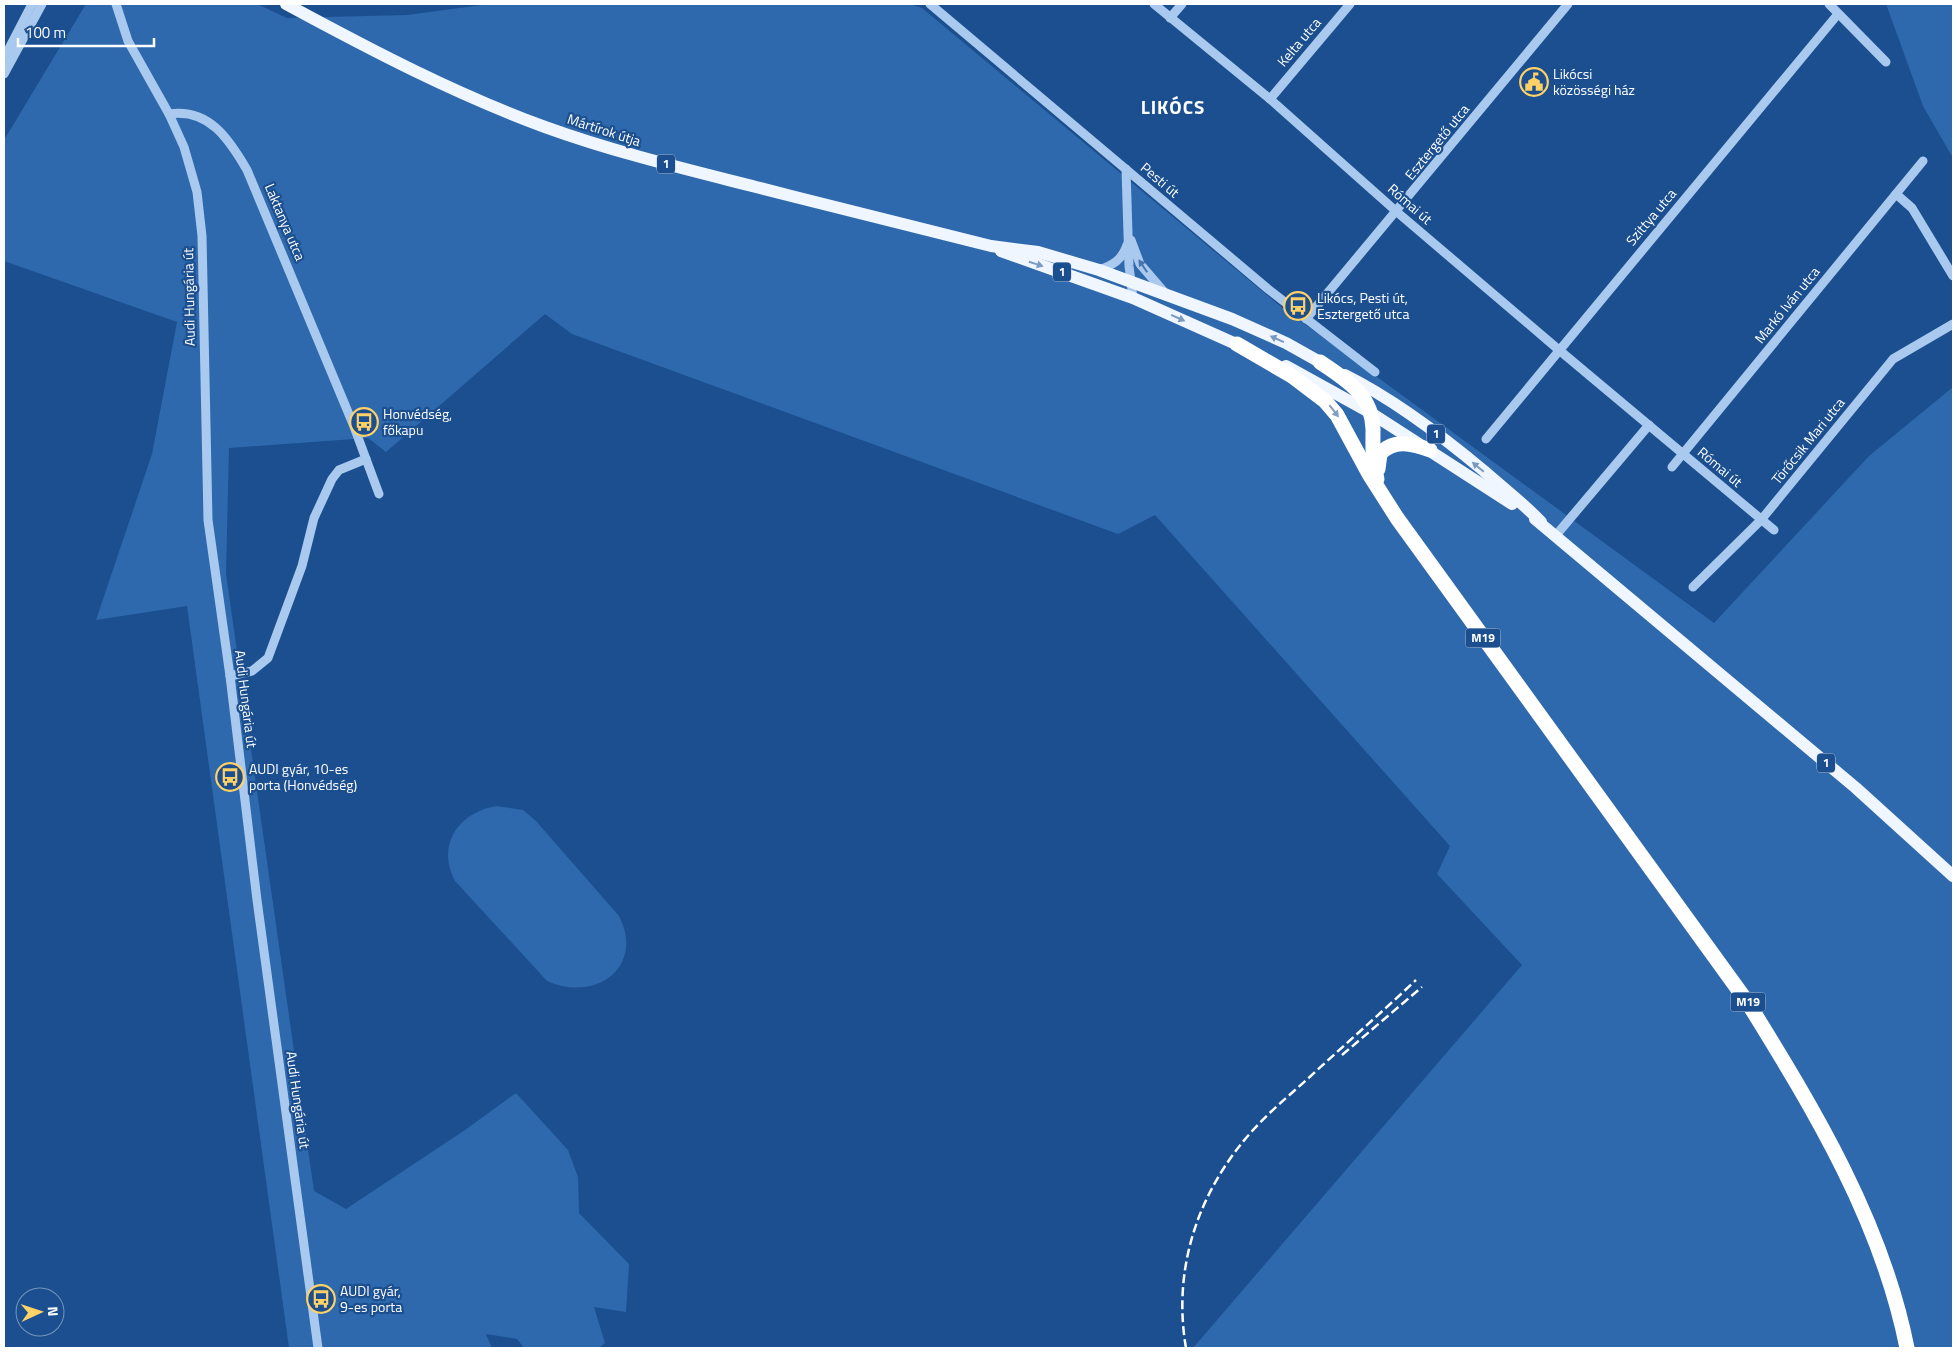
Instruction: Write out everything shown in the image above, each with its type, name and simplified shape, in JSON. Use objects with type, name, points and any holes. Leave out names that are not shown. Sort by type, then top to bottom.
[{"type":"highway","points":[[1237,344],[1304,384],[1325,401],[1337,415],[1364,466],[1380,488]]},
{"type":"highway","points":[[1320,362],[1362,394],[1371,412],[1372,455],[1380,488]]},
{"type":"highway","points":[[1380,488],[1378,467],[1380,454],[1383,450],[1395,444],[1406,443],[1430,450]]},
{"type":"highway","name":"M19","points":[[1380,488],[1397,518],[1748,1003],[1771,1040],[1834,1150],[1866,1218],[1887,1274],[1907,1348]]},
{"type":"main road","name":"Mártírok útja","points":[[286,4],[439,84],[578,138],[655,161],[991,246]]},
{"type":"main road","name":"1","points":[[991,246],[1038,252],[1099,270],[1232,319],[1286,343],[1356,380],[1410,415],[1458,450],[1526,507],[1541,522]]},
{"type":"main road","name":"1","points":[[991,246],[1020,259],[1133,298],[1299,372],[1371,412],[1541,522],[1896,823],[1953,876]]},
{"type":"street","points":[[4,58],[32,4]]},
{"type":"street","points":[[4,74],[42,4]]},
{"type":"street","name":"Pesti út","points":[[930,4],[1268,289],[1375,372]]},
{"type":"street","name":"Római út","points":[[1154,4],[1270,99],[1397,212],[1774,530]]},
{"type":"street","points":[[1170,18],[1182,4]]},
{"type":"street","name":"Kelta utca","points":[[1270,99],[1350,4]]},
{"type":"street","name":"Esztergető utca","points":[[1306,319],[1397,212],[1568,4]]},
{"type":"street","points":[[1828,4],[1886,62]]},
{"type":"street","points":[[117,5],[128,41],[169,114]]},
{"type":"street","name":"Szittya utca","points":[[1486,439],[1838,14]]},
{"type":"street","name":"Laktanya utca","points":[[169,114],[179,112],[204,120],[219,129],[233,146],[247,170],[379,494]]},
{"type":"street","name":"Audi Hungária út","points":[[169,114],[192,169],[200,216],[208,520],[318,1348]]},
{"type":"street","name":"Markó Iván utca","points":[[1672,466],[1924,161]]},
{"type":"street","points":[[1126,169],[1133,298]]},
{"type":"street","points":[[1896,194],[1912,208],[1953,276]]},
{"type":"street","points":[[1099,270],[1113,265],[1121,258],[1126,247],[1129,230]]},
{"type":"street","points":[[1129,230],[1140,264],[1167,296]]},
{"type":"street","name":"Törőcsik Mari utca","points":[[1693,587],[1761,520],[1893,359],[1953,324]]},
{"type":"street","points":[[1557,534],[1649,425]]},
{"type":"street","points":[[230,676],[252,671],[268,658],[302,566],[314,518],[332,479],[339,470],[366,459]]},
{"type":"shaded area","points":[[86,4],[257,4],[287,18],[407,15],[489,4],[910,4],[922,8],[1280,306],[1714,623],[1869,456],[1953,387],[1953,1348],[1193,1348],[1522,965],[1437,874],[1450,846],[1155,515],[1118,534],[572,334],[545,314],[386,452],[368,438],[229,448],[226,574],[314,1191],[346,1209],[465,1130],[516,1093],[568,1150],[578,1177],[579,1213],[629,1264],[626,1312],[594,1307],[605,1343],[599,1348],[524,1348],[517,1339],[486,1334],[492,1348],[289,1348],[187,606],[96,620],[152,454],[177,322],[4,261],[4,140]]},
{"type":"shaded area","points":[[1886,4],[1953,4],[1953,158],[1923,106]]},
{"type":"shaded area","points":[[496,806],[523,810],[536,821],[619,916],[625,934],[626,951],[621,965],[611,976],[598,984],[583,987],[565,987],[547,981],[455,881],[448,855],[454,833],[461,823],[471,816]]},
{"type":"railway","points":[[1186,1348],[1183,1288],[1187,1259],[1194,1231],[1218,1177],[1235,1152],[1261,1121],[1416,980]]},
{"type":"railway","points":[[1342,1055],[1422,987]]},
{"type":"place","name":"Likócsi közösségi ház","points":[[1534,82]]},
{"type":"place","name":"Likócs, Pesti út, Esztergető utca","points":[[1298,306]]},
{"type":"place","name":"Honvédség, főkapu","points":[[364,422]]},
{"type":"place","name":"AUDI gyár, 10-es porta (Honvédség)","points":[[230,777]]},
{"type":"place","name":"AUDI gyár, 9-es porta","points":[[321,1299]]},
{"type":"district","name":"LIKÓCS","points":[[1173,107]]}]
